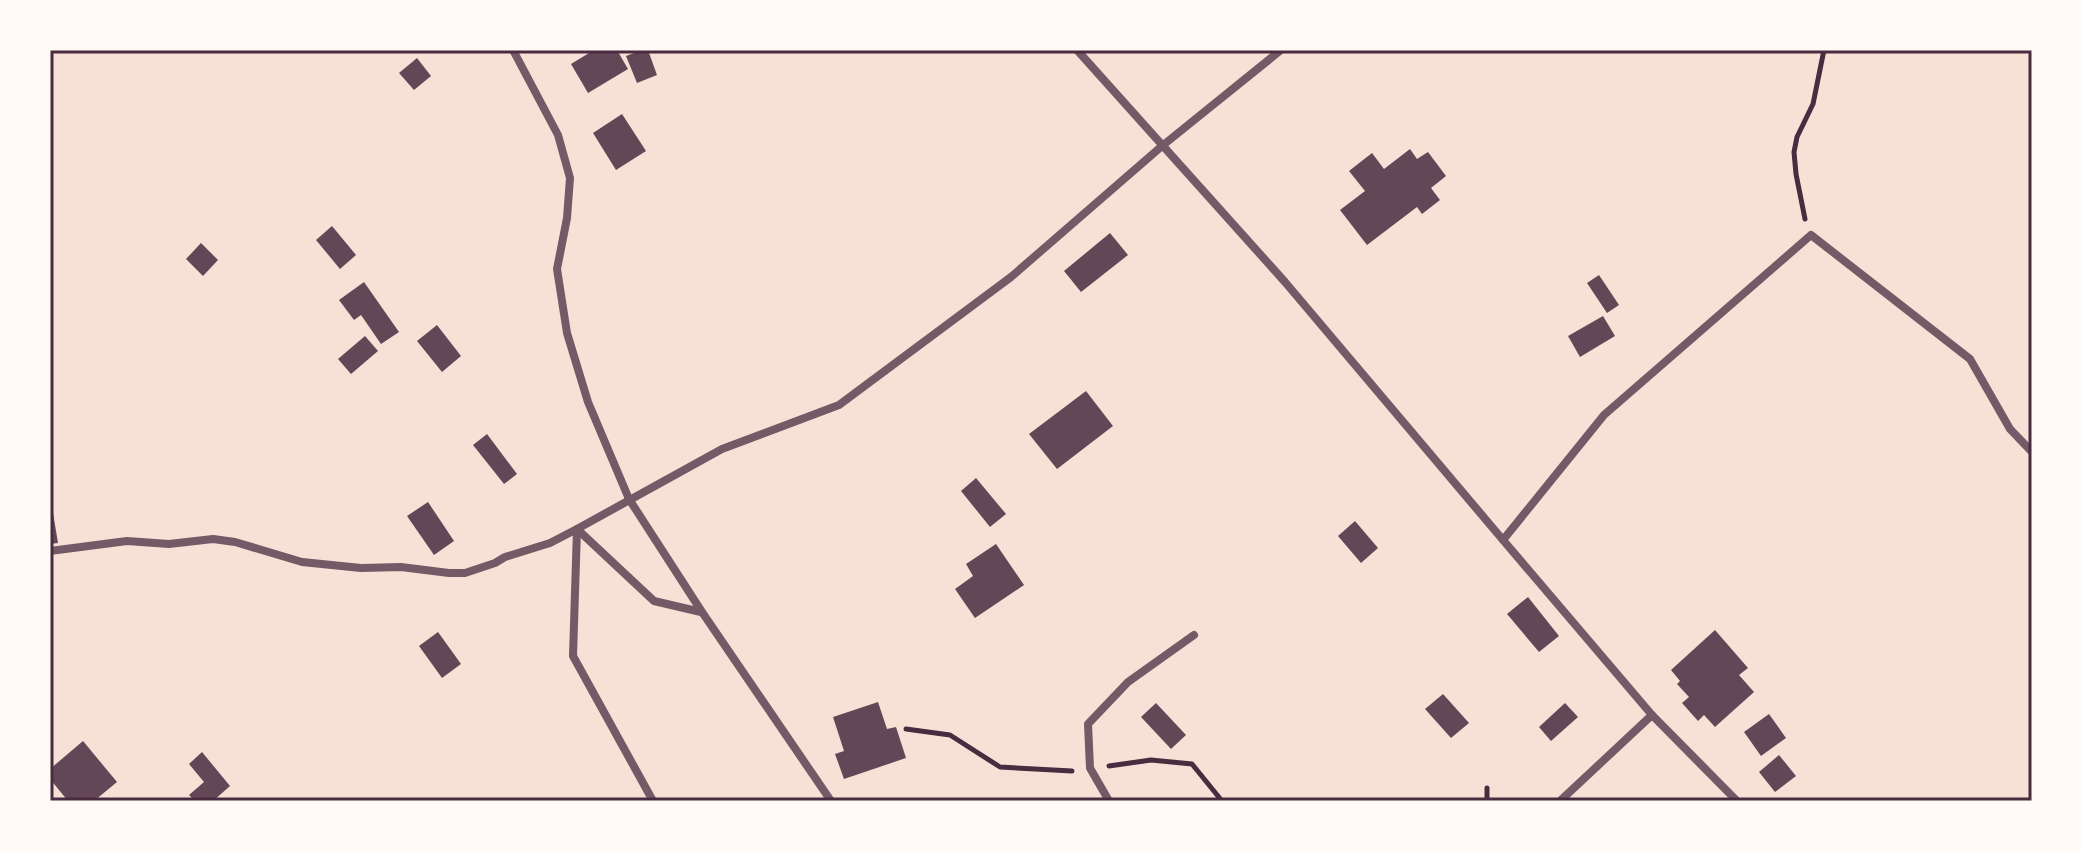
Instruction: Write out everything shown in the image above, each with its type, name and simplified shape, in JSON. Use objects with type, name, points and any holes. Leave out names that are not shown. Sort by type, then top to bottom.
[{"type":"street","points":[[513,50],[558,135],[570,178],[567,218],[557,269],[567,333],[588,402],[629,499],[831,801]]},
{"type":"street","points":[[1077,50],[1285,282],[1652,715],[1737,801]]},
{"type":"street","points":[[50,551],[127,541],[169,544],[213,539],[235,542],[302,562],[465,573],[550,543],[722,449],[839,405],[1011,277],[1162,146],[1281,50]]},
{"type":"street","points":[[1503,540],[1604,415],[1811,235],[1970,359],[2010,429],[2032,452]]},
{"type":"street","points":[[577,529],[654,601],[702,612]]},
{"type":"street","points":[[577,529],[573,656],[653,801]]},
{"type":"street","points":[[1109,801],[1090,768],[1088,724],[1128,682],[1194,635]]},
{"type":"street","points":[[1560,801],[1652,715]]},
{"type":"path","points":[[1811,235],[1802,210],[1794,152],[1797,137],[1813,104],[1824,50]]},
{"type":"path","points":[[1487,788],[1487,801]]},
{"type":"building","points":[[594,50],[617,50],[628,69],[588,93],[571,64]]},
{"type":"building","points":[[648,50],[657,75],[637,83],[626,56]]},
{"type":"building","points":[[417,58],[431,76],[414,90],[399,73]]},
{"type":"building","points":[[622,114],[646,151],[616,170],[593,133]]},
{"type":"building","points":[[1410,149],[1417,159],[1428,152],[1446,176],[1431,188],[1440,200],[1422,214],[1417,207],[1367,245],[1340,210],[1365,191],[1349,171],[1372,153],[1384,169]]},
{"type":"building","points":[[332,226],[356,255],[340,269],[316,240]]},
{"type":"building","points":[[1110,233],[1128,255],[1081,292],[1064,271]]},
{"type":"building","points":[[201,243],[218,260],[203,276],[186,259]]},
{"type":"building","points":[[1599,275],[1619,305],[1607,313],[1587,283]]},
{"type":"building","points":[[364,282],[399,332],[381,344],[361,315],[354,320],[339,300]]},
{"type":"building","points":[[1603,316],[1615,336],[1580,357],[1568,336]]},
{"type":"building","points":[[437,325],[461,356],[442,372],[417,341]]},
{"type":"building","points":[[365,336],[378,351],[351,374],[338,359]]},
{"type":"building","points":[[1086,391],[1113,426],[1057,469],[1029,434]]},
{"type":"building","points":[[487,434],[517,474],[504,484],[473,445]]},
{"type":"building","points":[[976,478],[1006,514],[990,527],[961,491]]},
{"type":"building","points":[[50,494],[58,543],[50,544]]},
{"type":"building","points":[[428,502],[454,541],[434,555],[407,516]]},
{"type":"building","points":[[1355,521],[1378,548],[1361,563],[1338,536]]},
{"type":"building","points":[[996,544],[1024,585],[975,618],[955,589],[973,576],[966,564]]},
{"type":"building","points":[[1528,597],[1559,636],[1539,652],[1507,614]]},
{"type":"building","points":[[1715,630],[1748,668],[1739,675],[1754,692],[1715,727],[1704,715],[1698,721],[1682,703],[1689,697],[1677,684],[1680,681],[1671,670]]},
{"type":"building","points":[[438,632],[461,664],[442,678],[419,646]]},
{"type":"building","points":[[1443,694],[1469,723],[1451,738],[1425,709]]},
{"type":"building","points":[[878,702],[887,729],[896,727],[906,758],[844,779],[835,754],[844,751],[833,717]]},
{"type":"building","points":[[1156,703],[1186,735],[1171,749],[1141,717]]},
{"type":"building","points":[[1565,703],[1578,717],[1551,741],[1539,727]]},
{"type":"building","points":[[1769,714],[1786,738],[1761,756],[1744,732]]},
{"type":"building","points":[[83,741],[117,782],[94,801],[68,801],[50,779],[50,769]]},
{"type":"building","points":[[202,752],[230,786],[213,801],[195,801],[189,795],[204,782],[189,764]]},
{"type":"building","points":[[1779,755],[1796,776],[1775,792],[1759,772]]}]
